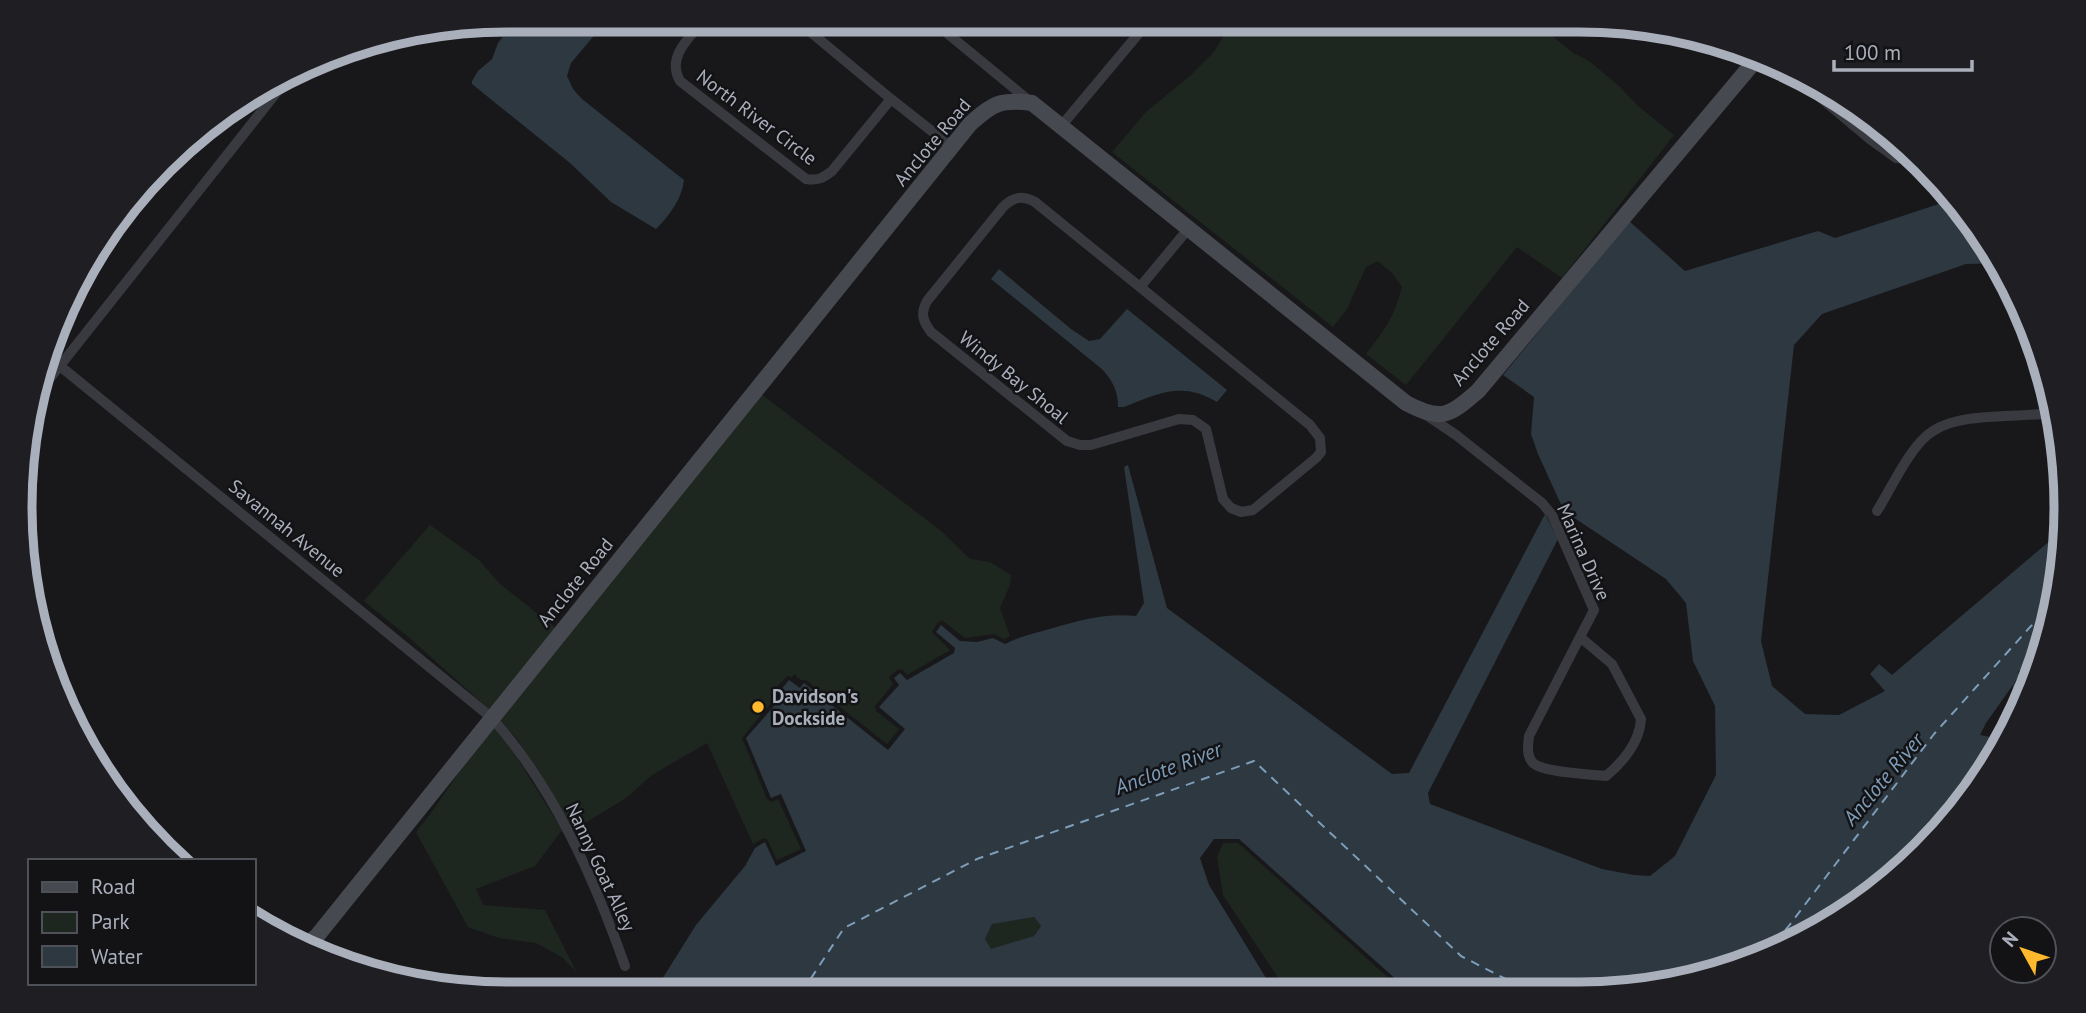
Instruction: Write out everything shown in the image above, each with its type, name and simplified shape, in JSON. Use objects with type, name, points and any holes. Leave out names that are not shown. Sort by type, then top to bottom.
[{"type":"street","name":"North River Circle","points":[[695,32],[676,57],[674,68],[680,81],[806,179],[823,178],[832,171],[891,99]]},
{"type":"street","points":[[810,32],[952,147]]},
{"type":"street","points":[[946,32],[1406,403],[1423,412]]},
{"type":"street","points":[[1062,125],[1140,32]]},
{"type":"street","name":"Anclote Road","points":[[1423,412],[1440,414],[1454,411],[1478,391],[1752,65]]},
{"type":"street","points":[[49,379],[279,90]]},
{"type":"street","points":[[1815,94],[1896,158],[1902,158]]},
{"type":"street","name":"Anclote Road","points":[[312,940],[970,124],[988,107],[1002,102],[1032,103]]},
{"type":"street","points":[[1854,126],[1858,122]]},
{"type":"street","name":"Windy Bay Shoal","points":[[1016,198],[1028,198],[1035,202],[1140,287],[1310,425],[1320,438],[1321,452],[1253,510],[1241,512],[1231,508],[1223,499],[1206,429],[1202,425],[1193,420],[1179,419],[1091,445],[1067,441],[931,332],[923,320],[922,311],[927,301],[1003,207],[1016,198]]},
{"type":"street","points":[[1140,287],[1189,228]]},
{"type":"street","name":"Savannah Avenue","points":[[60,366],[492,718]]},
{"type":"street","name":"Marina Drive","points":[[1423,412],[1542,503],[1552,515],[1594,610],[1580,637],[1529,736],[1527,751],[1532,762],[1546,769],[1606,776],[1621,764],[1640,729],[1640,719],[1612,664],[1580,637]]},
{"type":"street","points":[[1877,511],[1913,452],[1931,431],[1956,420],[2045,413]]},
{"type":"street","name":"Nanny Goat Alley","points":[[492,718],[513,742],[566,826],[625,965]]},
{"type":"green space","points":[[1226,32],[1548,32],[1573,53],[1589,61],[1674,135],[1562,278],[1517,247],[1406,385],[1366,354],[1388,323],[1402,287],[1392,273],[1378,261],[1366,267],[1347,309],[1333,327],[1112,152],[1146,112],[1190,76],[1214,52]]},
{"type":"green space","points":[[761,394],[940,530],[970,559],[990,562],[1011,575],[1010,585],[1000,608],[1010,636],[1004,639],[993,634],[965,638],[943,621],[938,622],[932,632],[950,650],[907,675],[902,669],[897,670],[889,677],[893,684],[875,706],[876,711],[899,729],[887,744],[806,680],[801,680],[794,674],[792,677],[787,676],[775,689],[777,696],[742,738],[767,799],[772,802],[778,799],[801,849],[777,860],[767,839],[753,844],[707,743],[652,775],[626,798],[582,825],[572,828],[518,740],[499,718]]},
{"type":"green space","points":[[430,525],[479,560],[499,583],[557,629],[491,711],[364,601]]},
{"type":"green space","points":[[493,726],[509,745],[562,830],[535,866],[476,889],[483,905],[545,910],[577,973],[562,957],[536,943],[499,938],[468,927],[416,832]]},
{"type":"green space","points":[[1223,843],[1238,843],[1393,982],[1281,982],[1223,895],[1217,857]]},
{"type":"green space","points":[[1034,917],[1041,926],[1034,936],[991,951],[985,939],[991,924]]},
{"type":"water","points":[[507,32],[597,32],[571,63],[567,76],[582,99],[684,180],[674,207],[656,229],[611,202],[570,163],[472,84],[478,71],[492,59],[498,43]]},
{"type":"water","name":"Anclote River","points":[[1944,202],[1987,263],[1966,264],[1822,314],[1794,345],[1761,641],[1772,686],[1805,714],[1839,715],[1885,691],[1870,674],[1879,664],[1892,675],[2053,538],[2045,599],[2029,659],[2018,672],[2020,675],[1980,735],[1990,737],[1991,744],[1937,820],[1893,864],[1817,918],[1790,933],[1732,956],[1641,977],[1580,982],[1399,982],[1239,839],[1214,839],[1200,858],[1209,885],[1268,982],[660,982],[696,925],[745,866],[755,848],[765,842],[776,866],[806,851],[781,794],[771,798],[746,738],[783,696],[779,692],[789,680],[800,688],[804,683],[888,750],[905,729],[879,707],[899,685],[894,678],[900,673],[907,680],[954,653],[955,648],[936,632],[941,625],[960,641],[977,642],[993,638],[1005,644],[1084,620],[1114,615],[1136,616],[1144,603],[1124,467],[1128,465],[1167,608],[1392,774],[1409,773],[1545,514],[1558,539],[1428,793],[1430,804],[1602,869],[1650,876],[1675,856],[1716,775],[1715,706],[1693,661],[1686,603],[1666,579],[1564,511],[1531,434],[1534,397],[1503,375],[1629,221],[1685,271],[1818,231],[1835,238]],"holes":[[[1034,917],[1041,926],[1034,936],[991,949],[985,939],[992,924]]]},
{"type":"water","points":[[999,269],[1089,341],[1100,339],[1127,309],[1227,390],[1217,402],[1193,392],[1170,391],[1118,407],[1114,387],[1103,370],[991,279]]},
{"type":"ferry route","points":[[1778,938],[1934,734],[2040,619]]},
{"type":"ferry route","points":[[809,982],[844,928],[977,859],[1254,761],[1461,956],[1511,982]]},
{"type":"place","name":"Davidson's Dockside","points":[[758,707]]}]
